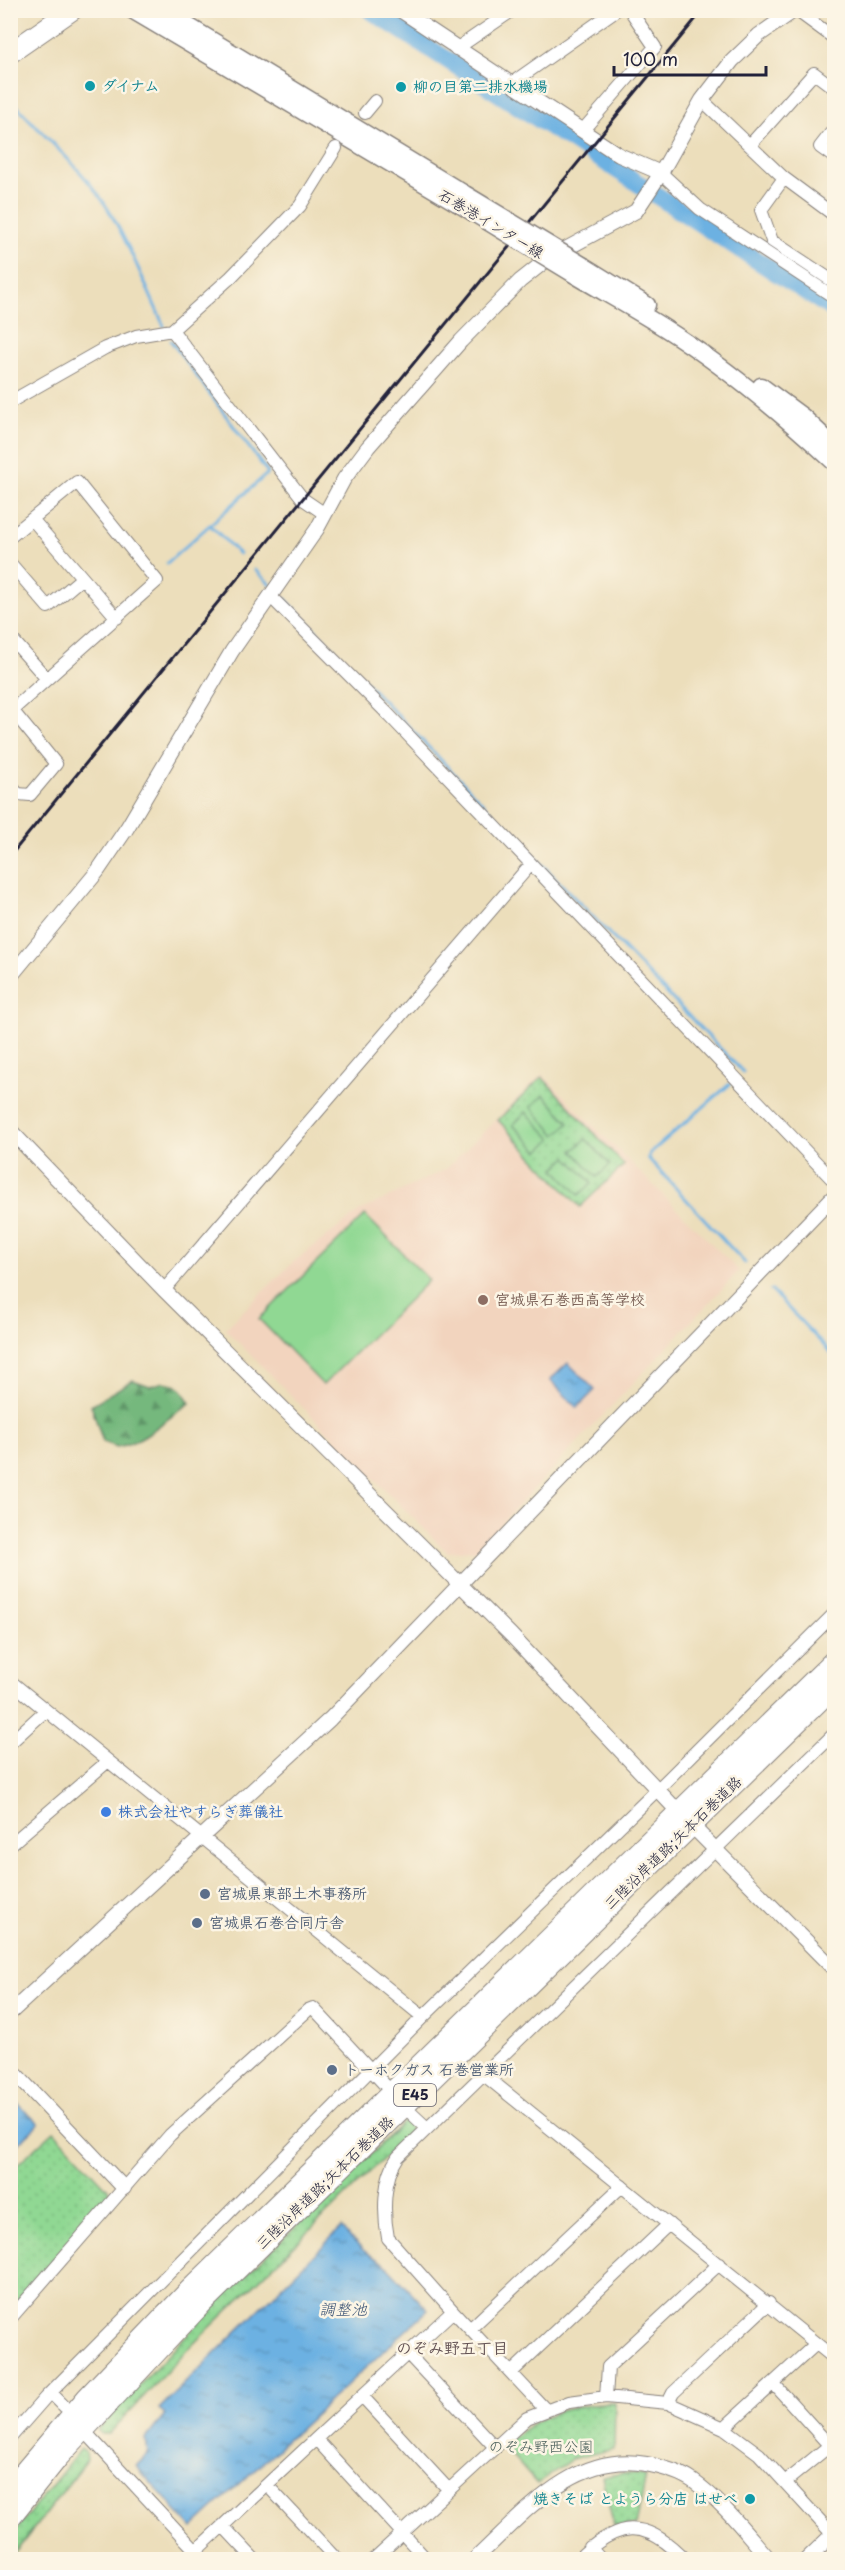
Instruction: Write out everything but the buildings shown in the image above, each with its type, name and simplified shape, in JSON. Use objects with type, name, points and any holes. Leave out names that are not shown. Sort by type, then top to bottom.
[{"type":"highway","points":[[10,52],[72,10]]},
{"type":"highway","name":"三陸沿岸道路;矢本石巻道路","points":[[10,2489],[87,2398],[189,2291],[834,1661]]},
{"type":"highway","name":"三陸沿岸道路;矢本石巻道路","points":[[10,2517],[64,2451],[201,2304],[834,1686]]},
{"type":"main road","name":"石巻港インター線","points":[[132,10],[461,198]]},
{"type":"main road","name":"石巻港インター線","points":[[162,10],[461,198],[580,270],[675,322],[803,417],[834,446]]},
{"type":"main road","name":"石巻港インター線","points":[[580,270],[710,360],[797,428],[834,462]]},
{"type":"street","points":[[400,10],[619,155],[658,177],[700,209],[834,297]]},
{"type":"street","points":[[456,49],[513,10]]},
{"type":"street","points":[[512,83],[616,10]]},
{"type":"street","points":[[583,130],[655,47],[630,10]]},
{"type":"street","points":[[10,977],[97,872],[121,837],[232,651],[271,597],[325,514],[344,479],[368,447],[498,302],[549,258],[619,222],[641,204],[702,100],[732,61],[759,35],[795,10],[834,38]]},
{"type":"street","points":[[750,146],[814,73],[834,88]]},
{"type":"street","points":[[702,100],[784,178],[834,216]]},
{"type":"street","points":[[365,114],[375,101]]},
{"type":"street","points":[[834,129],[820,147],[834,157]]},
{"type":"street","points":[[10,402],[105,348],[136,336],[172,330],[231,277],[300,206],[336,148]]},
{"type":"street","points":[[784,178],[761,210],[772,241],[834,282]]},
{"type":"street","points":[[172,330],[303,499],[325,514]]},
{"type":"street","points":[[10,537],[77,482],[157,581],[11,711],[56,764],[30,795],[18,794],[10,785]]},
{"type":"street","points":[[32,519],[117,618]]},
{"type":"street","points":[[10,563],[48,608],[82,578]]},
{"type":"street","points":[[271,597],[834,1180]]},
{"type":"street","points":[[10,637],[47,679]]},
{"type":"street","points":[[164,1290],[531,864]]},
{"type":"street","points":[[10,1130],[164,1290],[461,1584],[672,1805]]},
{"type":"street","points":[[10,2013],[330,1719],[834,1196]]},
{"type":"street","points":[[10,2438],[51,2393],[370,2069],[658,1790],[834,1614]]},
{"type":"street","points":[[10,1681],[423,2017]]},
{"type":"street","points":[[10,1743],[45,1711]]},
{"type":"street","points":[[545,2409],[392,2244],[387,2230],[389,2171],[398,2157],[427,2128],[834,1734]]},
{"type":"street","points":[[10,1845],[107,1762]]},
{"type":"street","points":[[698,1832],[834,1969]]},
{"type":"street","points":[[10,2319],[170,2135],[308,2010],[313,2008],[385,2085]]},
{"type":"street","points":[[12,2073],[124,2188]]},
{"type":"street","points":[[483,2074],[769,2303],[834,2358]]},
{"type":"street","points":[[411,2113],[427,2128]]},
{"type":"street","points":[[471,2328],[622,2186]]},
{"type":"street","points":[[512,2372],[669,2224]]},
{"type":"street","points":[[606,2397],[608,2367],[719,2264]]},
{"type":"street","points":[[668,2403],[673,2393],[769,2303]]},
{"type":"street","points":[[186,2559],[453,2311]]},
{"type":"street","points":[[724,2428],[816,2344]]},
{"type":"street","points":[[407,2354],[494,2446]]},
{"type":"street","points":[[774,2384],[832,2444],[785,2482]]},
{"type":"street","points":[[51,2393],[65,2407]]},
{"type":"street","points":[[362,2396],[448,2489]]},
{"type":"street","points":[[373,2559],[527,2418],[545,2409],[606,2397],[668,2403],[724,2428],[759,2454],[834,2534],[806,2559]]},
{"type":"street","points":[[90,2437],[196,2551]]},
{"type":"street","points":[[316,2439],[426,2559]]},
{"type":"street","points":[[474,2559],[564,2480],[600,2465],[619,2462],[652,2465],[692,2481],[713,2498],[770,2559]]},
{"type":"street","points":[[267,2485],[338,2559]]},
{"type":"street","points":[[223,2526],[255,2559]]},
{"type":"street","points":[[577,2559],[606,2535],[618,2531],[645,2531],[664,2538],[685,2559]]},
{"type":"street","points":[[590,2547],[601,2559]]},
{"type":"shaded area","name":"宮城県石巻西高等学校","points":[[542,1074],[739,1271],[476,1550],[447,1552],[225,1329],[292,1263],[360,1211],[446,1169]]},
{"type":"green space","points":[[542,1077],[624,1165],[580,1207],[498,1120]]},
{"type":"green space","points":[[544,1095],[569,1123],[556,1135],[531,1107]]},
{"type":"green space","points":[[526,1112],[552,1139],[539,1151],[513,1125]]},
{"type":"green space","points":[[586,1139],[610,1165],[597,1177],[573,1151]]},
{"type":"green space","points":[[567,1157],[592,1183],[579,1195],[555,1169]]},
{"type":"green space","points":[[365,1215],[429,1280],[323,1385],[259,1319]]},
{"type":"green space","points":[[133,1380],[150,1386],[164,1382],[174,1384],[182,1390],[190,1403],[146,1435],[117,1447],[103,1442],[91,1405]]},
{"type":"green space","points":[[404,2122],[410,2126],[409,2134],[183,2354],[109,2434],[102,2434],[97,2430],[214,2306]]},
{"type":"green space","points":[[54,2131],[108,2189],[110,2197],[11,2307],[11,2170]]},
{"type":"green space","name":"のぞみ野西公園","points":[[615,2403],[614,2449],[572,2459],[537,2484],[503,2445],[516,2434],[554,2413],[582,2406]]},
{"type":"green space","points":[[81,2449],[86,2453],[87,2460],[11,2558],[11,2536]]},
{"type":"green space","points":[[624,2473],[646,2476],[636,2525],[614,2526],[602,2477]]},
{"type":"water","points":[[568,1363],[595,1390],[577,1408],[550,1380]]},
{"type":"water","points":[[10,2097],[39,2124],[11,2150]]},
{"type":"water","name":"調整池","points":[[341,2228],[364,2251],[385,2264],[428,2310],[192,2528],[136,2466],[148,2454],[146,2439],[165,2414],[159,2409]]},
{"type":"waterway","points":[[370,10],[834,310]]},
{"type":"waterway","points":[[10,98],[98,194],[124,237],[164,326]]},
{"type":"waterway","points":[[167,563],[268,473],[171,341]]},
{"type":"waterway","points":[[210,525],[239,554]]},
{"type":"waterway","points":[[255,570],[271,585]]},
{"type":"waterway","points":[[285,599],[743,1072]]},
{"type":"waterway","points":[[730,1084],[650,1153],[648,1158],[745,1263]]},
{"type":"waterway","points":[[771,1290],[834,1356]]},
{"type":"railway","points":[[10,856],[703,10]]},
{"type":"place","name":"ダイナム","points":[[90,86]]},
{"type":"place","name":"柳の目第二排水機場","points":[[401,87]]},
{"type":"place","name":"宮城県石巻西高等学校","points":[[483,1300]]},
{"type":"place","name":"株式会社やすらぎ葬儀社","points":[[106,1812]]},
{"type":"place","name":"宮城県東部土木事務所","points":[[205,1894]]},
{"type":"place","name":"宮城県石巻合同庁舎","points":[[197,1923]]},
{"type":"place","name":"トーホクガス 石巻営業所","points":[[332,2070]]},
{"type":"place","name":"焼きそば とようら分店 はせべ","points":[[750,2499]]},
{"type":"district","name":"のぞみ野五丁目","points":[[452,2348]]}]
